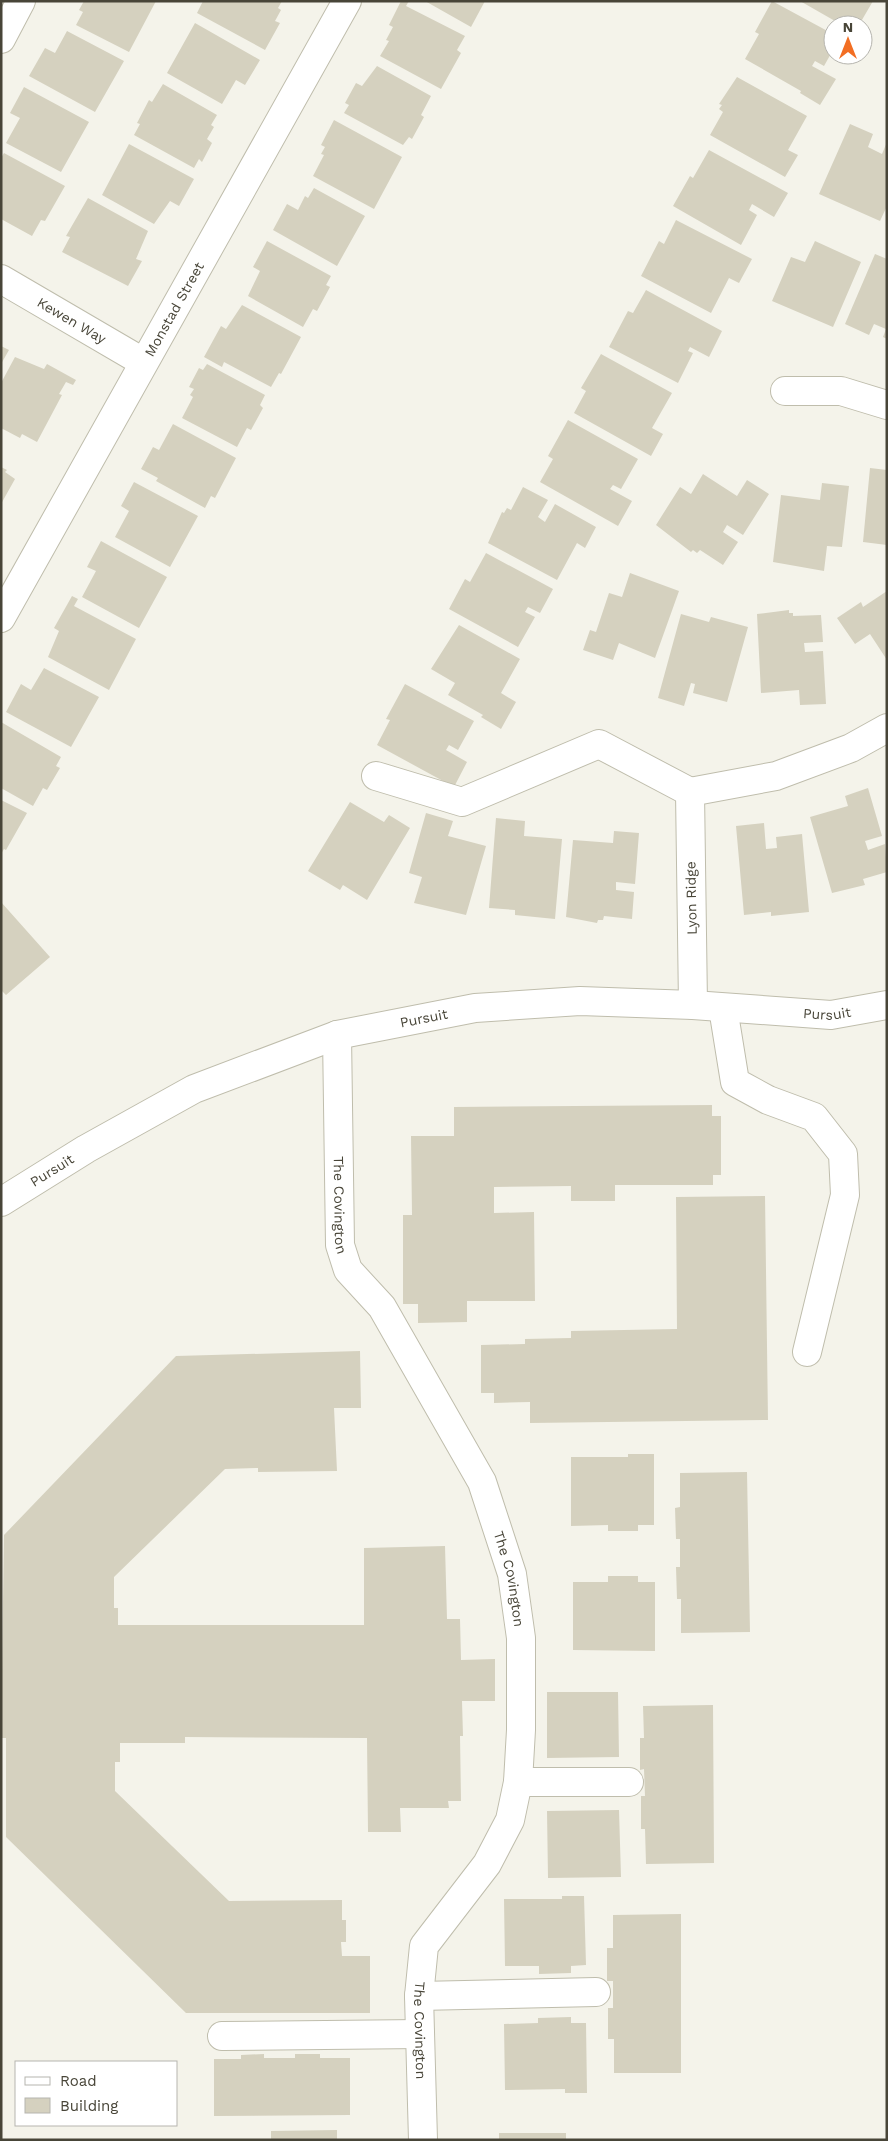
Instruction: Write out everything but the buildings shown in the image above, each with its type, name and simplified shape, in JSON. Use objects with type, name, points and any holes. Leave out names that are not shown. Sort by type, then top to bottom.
[{"type":"street","points":[[1,39],[21,1]]},
{"type":"street","name":"Monstad Street","points":[[3,612],[347,1]]},
{"type":"street","name":"Kewen Way","points":[[1,279],[143,362]]},
{"type":"street","points":[[785,391],[841,391],[887,405]]},
{"type":"street","points":[[376,776],[462,802],[599,744],[690,792],[776,776],[851,748],[887,728]]},
{"type":"street","name":"Lyon Ridge","points":[[690,792],[692,1005]]},
{"type":"street","name":"Pursuit","points":[[1,1202],[86,1149],[194,1089],[337,1034],[475,1008],[580,1001],[692,1005],[831,1015],[887,1004]]},
{"type":"street","points":[[723,1008],[735,1082],[768,1100],[814,1117],[843,1154],[845,1195],[807,1352]]},
{"type":"street","name":"The Covington","points":[[337,1034],[340,1245],[348,1270],[382,1307],[482,1482],[512,1574],[521,1638],[521,1730],[518,1782],[510,1820],[487,1864],[424,1946],[419,1996],[422,2140]]},
{"type":"street","points":[[518,1782],[630,1782]]},
{"type":"street","points":[[419,1996],[596,1992]]},
{"type":"street","points":[[222,2036],[420,2034]]}]
